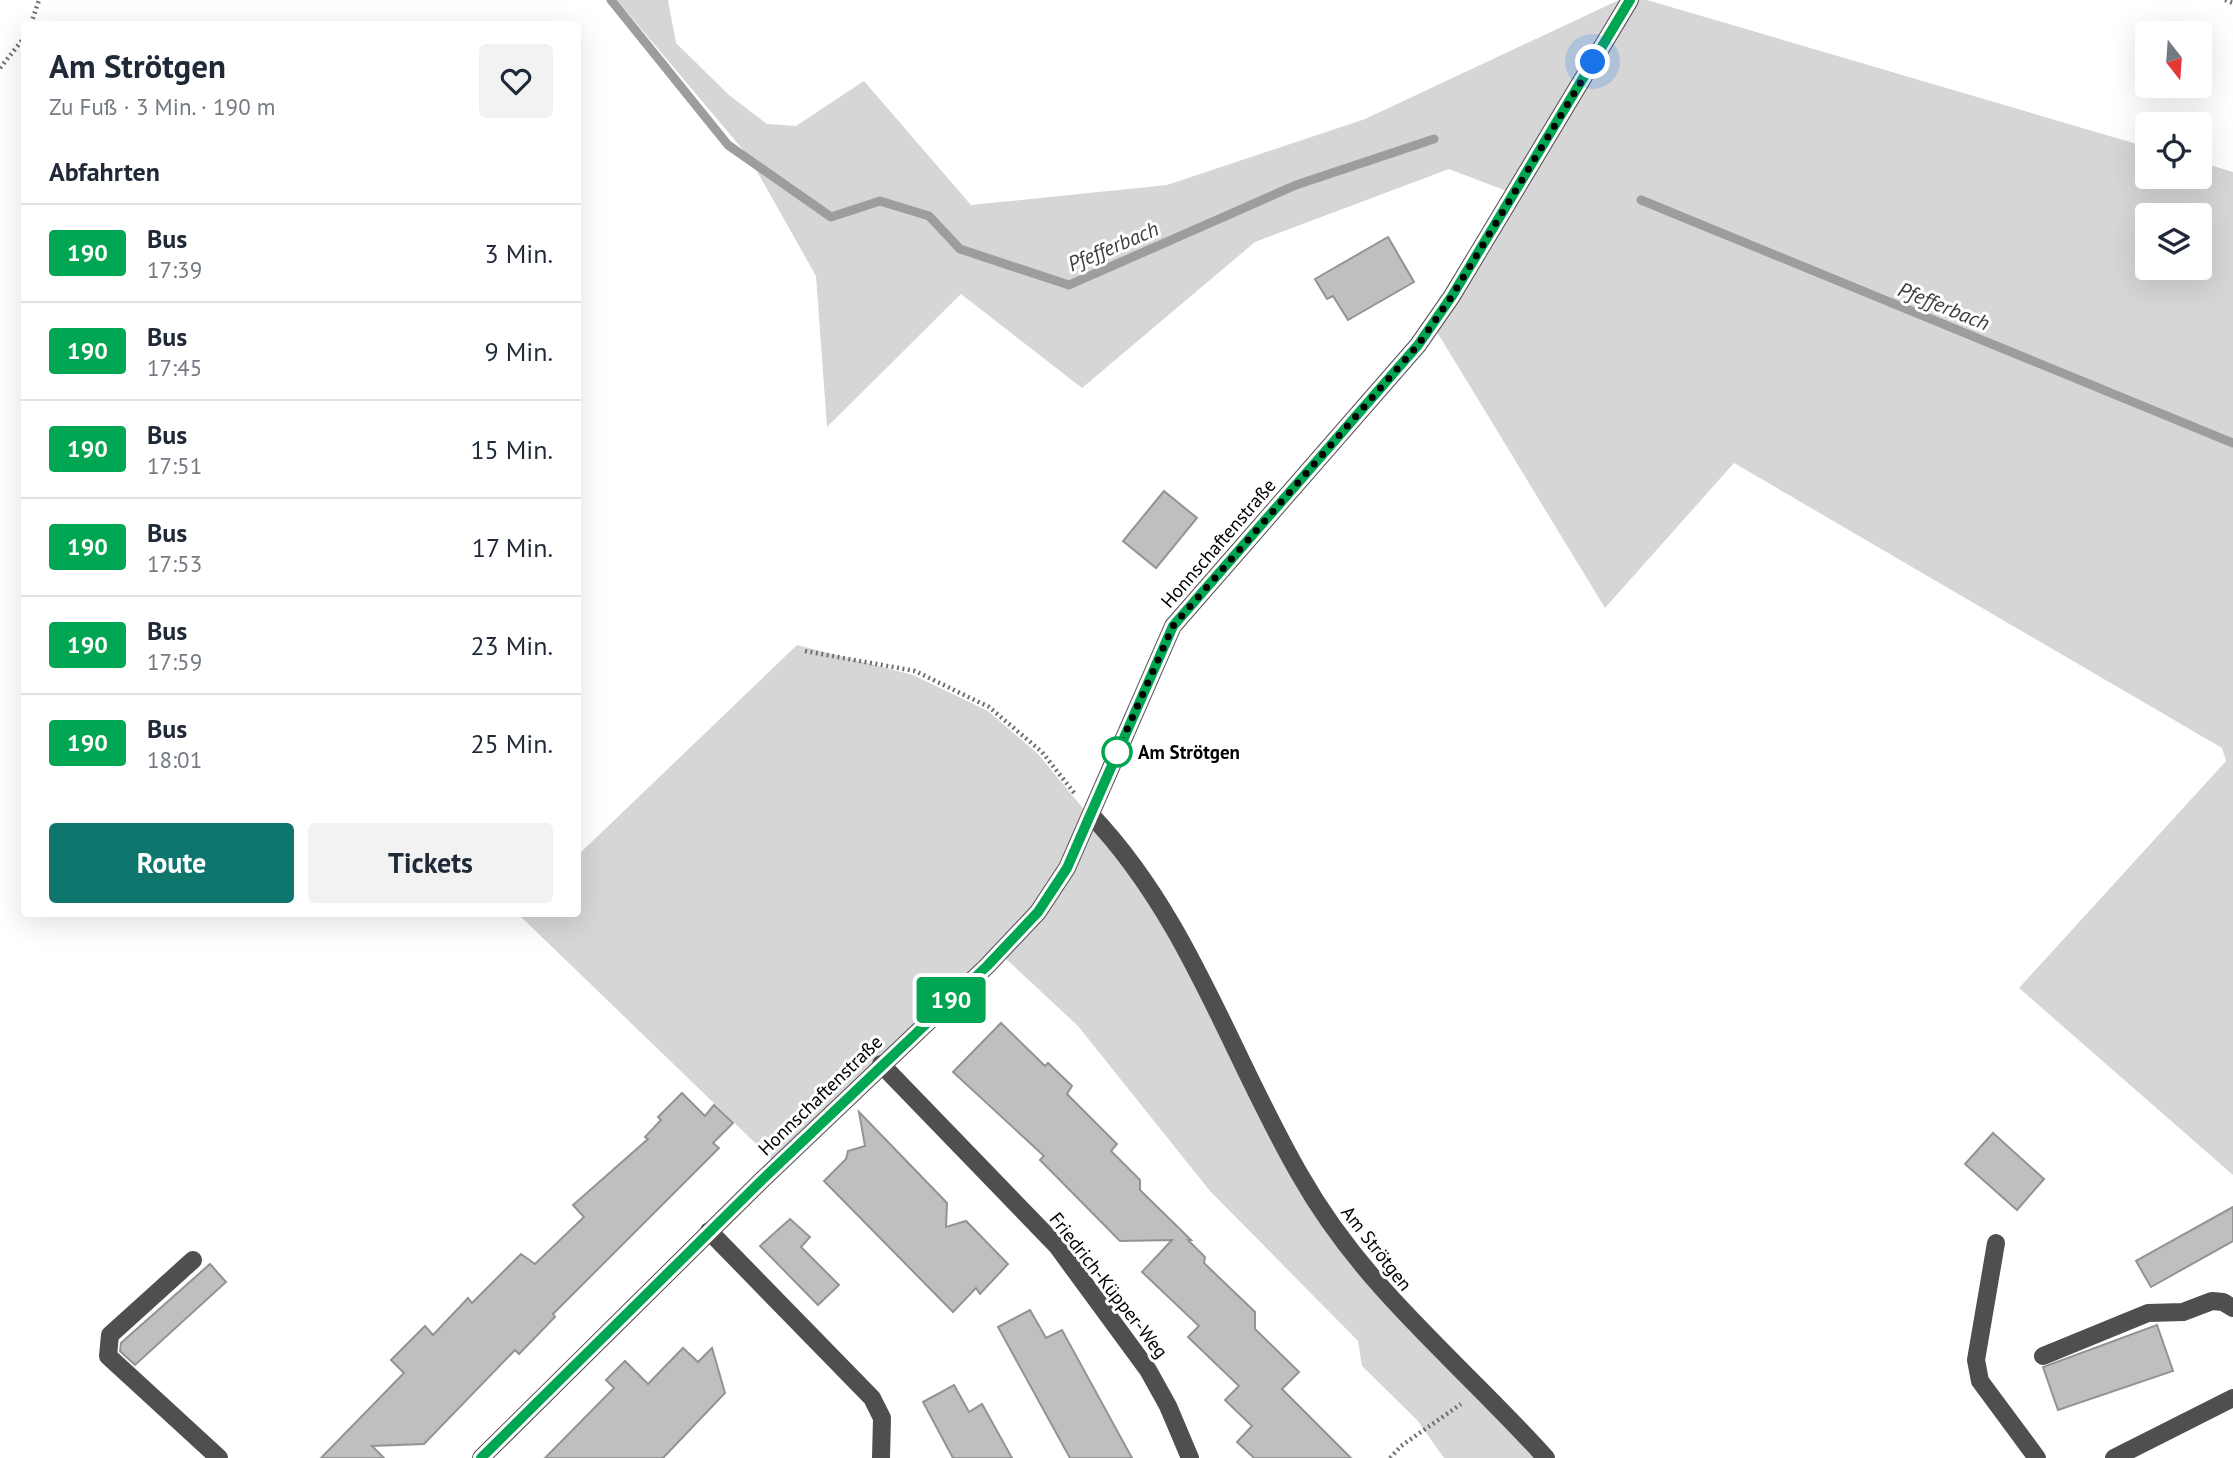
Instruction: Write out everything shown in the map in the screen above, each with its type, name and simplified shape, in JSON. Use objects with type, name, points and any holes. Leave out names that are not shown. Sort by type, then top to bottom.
[{"type":"street","name":"Honnschaftenstraße","points":[[481,1458],[709,1231],[881,1064],[987,966],[1038,912],[1067,868],[1173,626],[1418,345],[1452,296],[1630,0]]},
{"type":"street","name":"Am Strötgen","points":[[1091,815],[1132,863],[1169,916],[1201,975],[1289,1156],[1333,1228],[1401,1312],[1546,1458]]},
{"type":"street","name":"Friedrich-Küpper-Weg","points":[[881,1064],[1057,1247],[1149,1370],[1190,1458]]},
{"type":"street","points":[[709,1231],[872,1398],[882,1418],[881,1458]]},
{"type":"street","points":[[1996,1243],[1976,1360],[1980,1381],[2037,1458]]},
{"type":"street","points":[[193,1260],[110,1335],[108,1356],[152,1400],[176,1417],[219,1458]]},
{"type":"street","points":[[2043,1356],[2148,1312],[2183,1312],[2212,1301],[2223,1302],[2233,1308]]},
{"type":"street","points":[[2114,1458],[2233,1398]]},
{"type":"path","points":[[32,21],[40,0]]},
{"type":"path","points":[[2225,0],[2233,2]]},
{"type":"path","points":[[0,68],[21,42]]},
{"type":"path","points":[[805,652],[915,671],[989,708],[1042,752],[1091,815]]},
{"type":"path","points":[[1390,1458],[1461,1404],[1483,1392]]},
{"type":"shaded area","points":[[617,0],[668,0],[676,43],[729,95],[767,124],[796,126],[864,81],[971,205],[1167,185],[1365,119],[1619,0],[1626,0],[1512,193],[1449,169],[1255,242],[1082,388],[961,294],[827,427],[816,276],[749,157]]},
{"type":"shaded area","points":[[1631,0],[1647,0],[2135,143],[2135,189],[2212,189],[2212,166],[2233,172],[2233,1175],[2019,988],[2226,761],[2222,748],[1734,463],[1605,608],[1434,327]]},
{"type":"shaded area","points":[[797,645],[913,675],[988,711],[1038,754],[1087,813],[1035,910],[777,1164],[521,917],[581,917],[581,852]]},
{"type":"shaded area","points":[[1092,821],[1178,938],[1308,1202],[1539,1458],[1444,1458],[1417,1420],[1362,1366],[1358,1341],[1210,1191],[1078,1026],[1004,957]]},
{"type":"building","points":[[1388,237],[1414,282],[1348,320],[1333,296],[1327,299],[1315,279]]},
{"type":"building","points":[[1164,491],[1197,518],[1156,568],[1123,541]]},
{"type":"building","points":[[1001,1023],[1045,1066],[1048,1063],[1072,1086],[1067,1094],[1117,1144],[1111,1151],[1140,1180],[1140,1190],[1191,1240],[1188,1240],[1205,1257],[1204,1263],[1255,1312],[1255,1329],[1299,1372],[1282,1389],[1351,1458],[1254,1458],[1237,1442],[1252,1426],[1225,1400],[1239,1386],[1188,1337],[1199,1326],[1142,1272],[1172,1240],[1120,1241],[1040,1160],[1044,1156],[953,1072]]},
{"type":"building","points":[[682,1093],[705,1116],[714,1105],[733,1123],[713,1143],[719,1148],[553,1314],[555,1317],[519,1354],[515,1350],[424,1444],[372,1446],[384,1458],[321,1458],[404,1373],[391,1360],[425,1326],[433,1335],[468,1298],[472,1303],[521,1254],[535,1264],[584,1217],[573,1205],[648,1139],[645,1137],[661,1120],[658,1117]]},
{"type":"building","points":[[859,1112],[947,1203],[946,1227],[966,1221],[1008,1264],[980,1294],[976,1288],[953,1312],[824,1181],[846,1159],[848,1151],[865,1146]]},
{"type":"building","points":[[1993,1133],[2044,1179],[2017,1210],[1965,1164]]},
{"type":"building","points":[[2233,1207],[2233,1241],[2151,1287],[2136,1261]]},
{"type":"building","points":[[790,1219],[810,1237],[801,1247],[839,1285],[818,1305],[760,1246]]},
{"type":"building","points":[[210,1264],[226,1282],[135,1365],[120,1351],[121,1343]]},
{"type":"building","points":[[1030,1310],[1046,1338],[1062,1330],[1132,1458],[1070,1458],[998,1327]]},
{"type":"building","points":[[2157,1325],[2173,1371],[2058,1410],[2043,1367]]},
{"type":"building","points":[[683,1348],[698,1362],[712,1348],[725,1393],[663,1458],[545,1458],[614,1388],[606,1380],[625,1361],[648,1384]]},
{"type":"building","points":[[954,1385],[969,1412],[982,1404],[1012,1458],[953,1458],[923,1402]]},
{"type":"waterway","name":"Pfefferbach","points":[[611,0],[728,145],[831,217],[880,201],[929,216],[960,249],[1069,285],[1296,185],[1434,139]]},
{"type":"waterway","name":"Pfefferbach","points":[[1641,200],[2233,443]]},
{"type":"bus line","name":"190","points":[[481,1458],[881,1064],[987,966],[1038,912],[1067,868],[1173,626],[1418,345],[1452,296],[1630,0]]},
{"type":"place","name":"Am Strötgen","points":[[1117,752]]},
{"type":"route","points":[[1117,752],[1116,754],[1173,626],[1418,345],[1452,296],[1593,62]]}]
